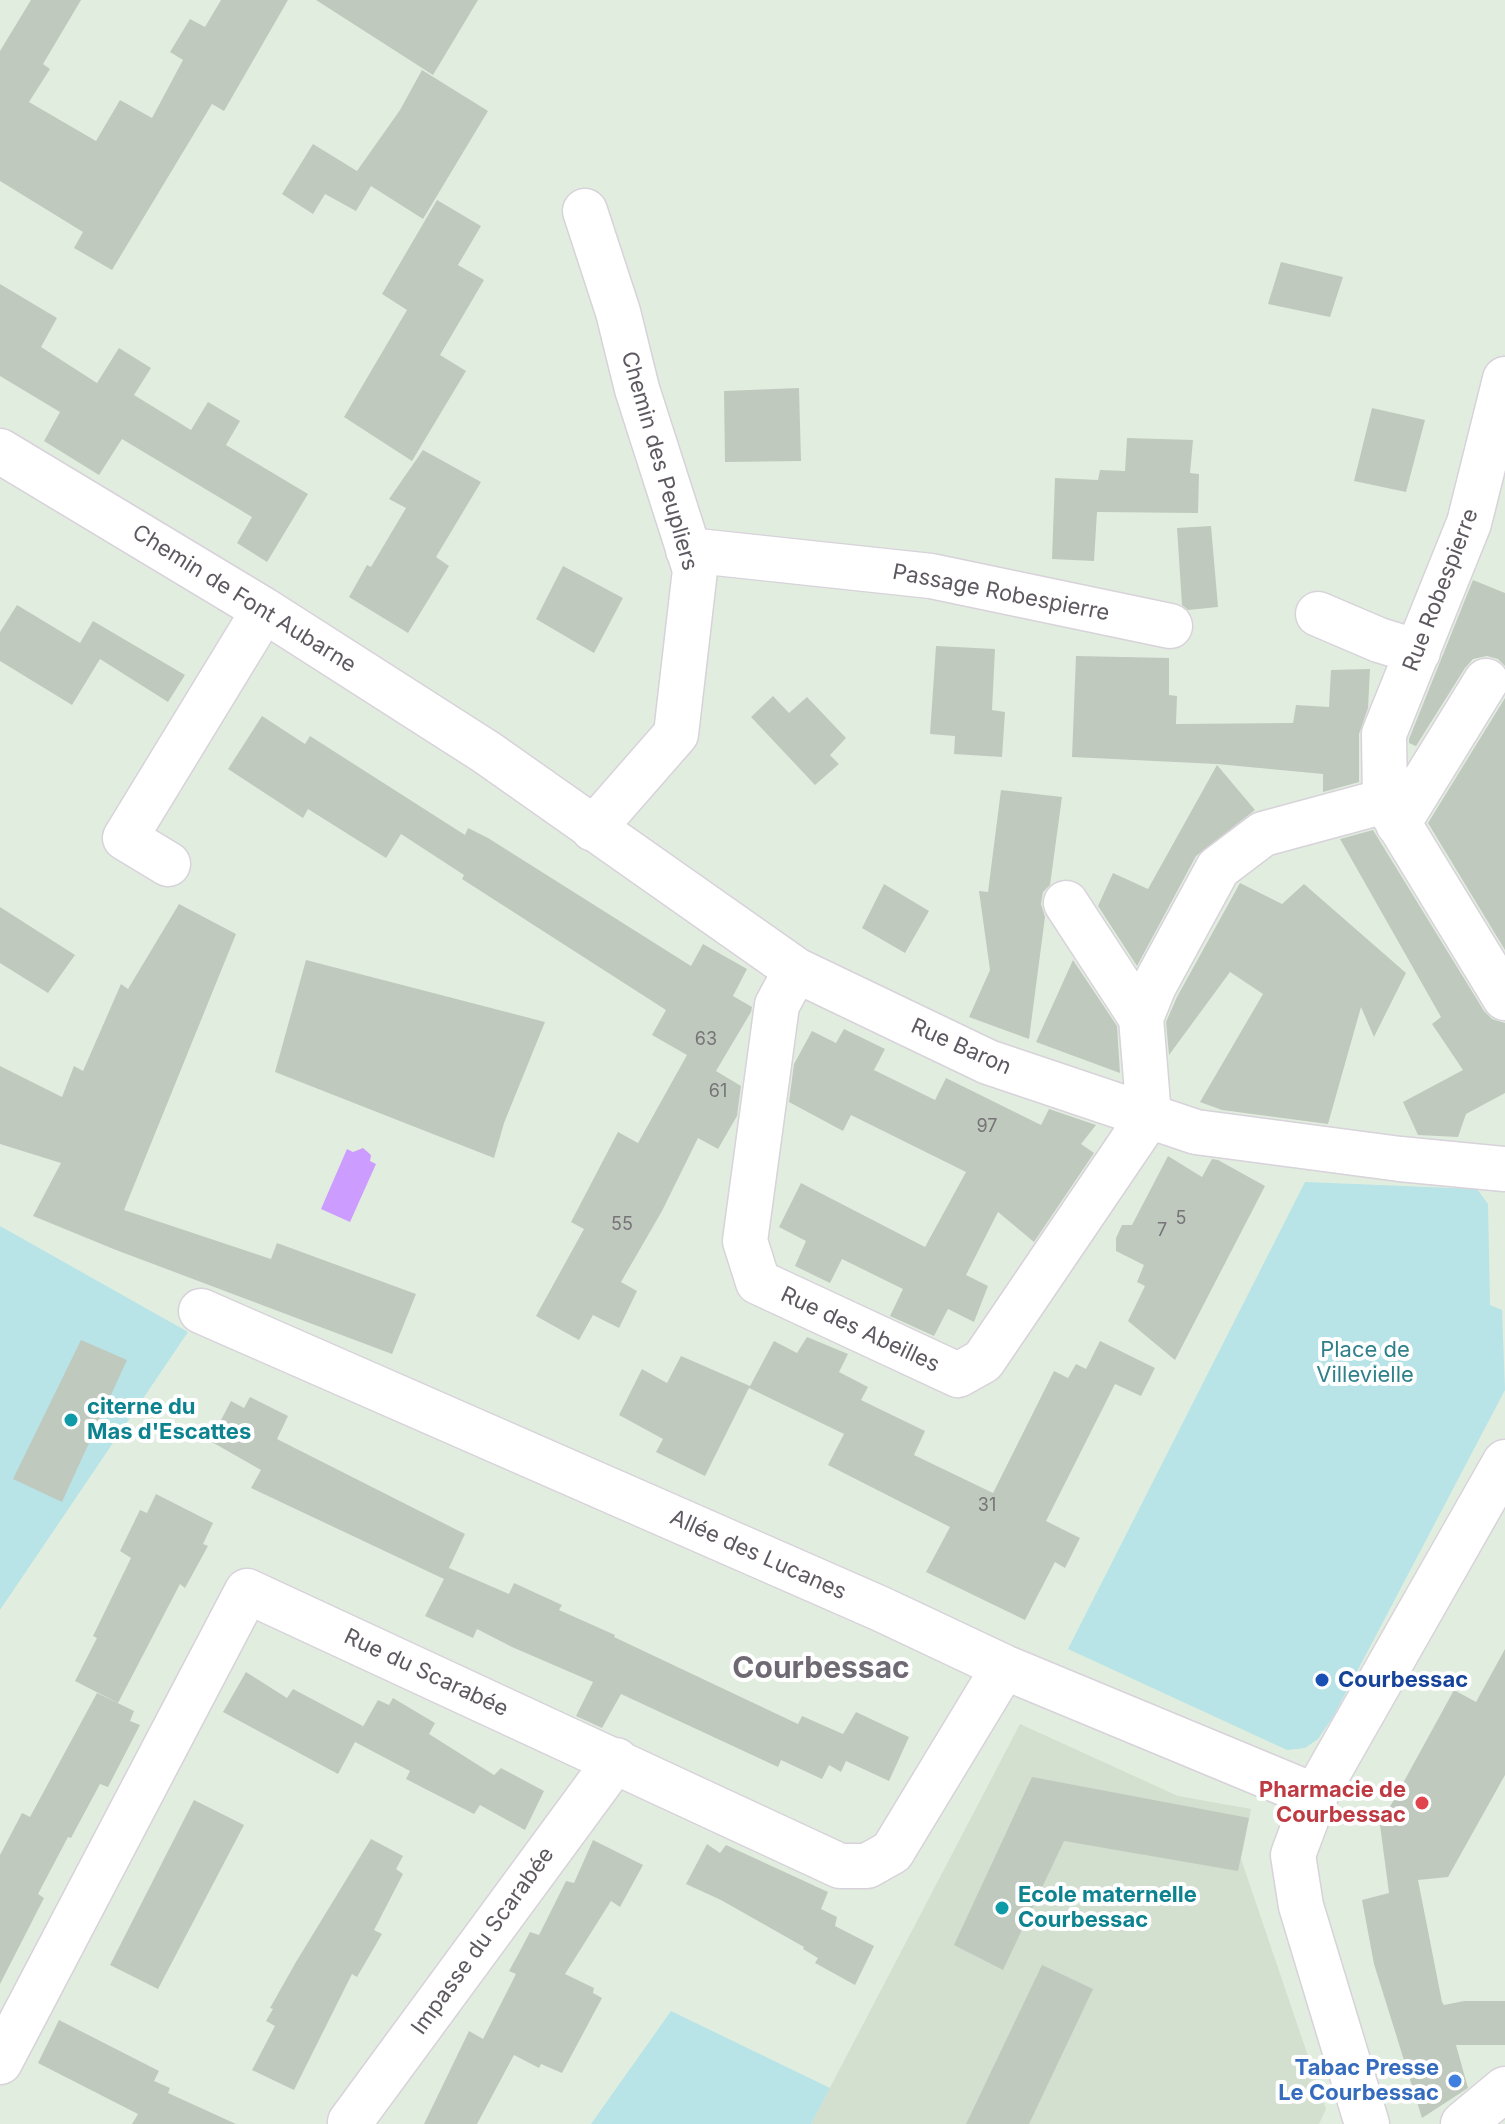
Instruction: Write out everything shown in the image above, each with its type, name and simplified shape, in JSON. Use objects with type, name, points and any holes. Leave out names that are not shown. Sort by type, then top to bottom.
[{"type":"street","name":"Chemin des Peupliers","points":[[585,211],[618,312],[637,389],[695,570],[676,734],[593,829]]},
{"type":"street","name":"Rue Robespierre","points":[[1392,813],[1384,734],[1469,523],[1505,379]]},
{"type":"street","name":"Chemin de Font Aubarne","points":[[0,451],[264,610],[486,752]]},
{"type":"street","name":"Passage Robespierre","points":[[688,550],[931,576],[1170,626]]},
{"type":"street","points":[[168,864],[125,838],[264,610]]},
{"type":"street","points":[[1318,614],[1379,640],[1418,652]]},
{"type":"street","points":[[1149,1116],[1141,1018],[1154,986],[1218,868],[1263,834],[1392,813],[1486,681]]},
{"type":"street","name":"Rue Baron","points":[[486,752],[796,970],[988,1062],[1196,1132],[1400,1159],[1505,1169]]},
{"type":"street","points":[[1392,813],[1505,998]]},
{"type":"street","points":[[1066,903],[1141,1018]]},
{"type":"street","name":"Rue des Abeilles","points":[[796,970],[777,1005],[745,1241],[758,1282],[958,1375],[983,1361],[1149,1116]]},
{"type":"street","name":"Allée des Lucanes","points":[[201,1311],[866,1602],[1004,1667],[1315,1796]]},
{"type":"street","points":[[1366,2124],[1299,1894],[1293,1855],[1315,1796],[1505,1462]]},
{"type":"street","name":"Rue du Scarabée","points":[[0,2062],[247,1591],[840,1866],[867,1866],[892,1852],[1004,1667]]},
{"type":"street","name":"Impasse du Scarabée","points":[[350,2122],[616,1760]]},
{"type":"street","points":[[1463,2124],[1505,2089]]},
{"type":"shaded area","points":[[363,1148],[371,1155],[370,1161],[376,1164],[350,1222],[321,1209],[347,1149],[353,1152]]},
{"type":"shaded area","points":[[1020,1724],[1178,1796],[1251,1809],[1241,1859],[1326,2109],[1319,2124],[811,2124]]},
{"type":"green space","name":"Place de Villevielle","points":[[1305,1182],[1477,1189],[1488,1204],[1490,1305],[1502,1310],[1505,1390],[1333,1717],[1318,1739],[1305,1748],[1287,1750],[1068,1649]]},
{"type":"green space","points":[[0,1226],[188,1332],[0,1610]]},
{"type":"green space","points":[[671,2011],[830,2088],[811,2124],[591,2124]]},
{"type":"building","points":[[31,0],[81,0],[43,64],[50,69],[29,102],[96,141],[120,100],[152,118],[183,60],[170,52],[190,19],[205,27],[221,0],[288,0],[224,111],[212,104],[112,270],[74,248],[83,232],[0,181],[0,51]]},
{"type":"building","points":[[316,0],[478,0],[433,75]]},
{"type":"building","points":[[422,70],[488,111],[423,219],[371,186],[356,211],[325,194],[313,214],[282,194],[313,144],[357,171],[400,110]]},
{"type":"building","points":[[437,200],[481,226],[458,265],[484,280],[440,355],[466,371],[412,461],[344,417],[407,310],[382,294]]},
{"type":"building","points":[[1281,262],[1343,277],[1330,317],[1268,304]]},
{"type":"building","points":[[0,284],[57,318],[41,347],[97,383],[119,348],[151,368],[134,395],[191,430],[208,402],[240,421],[226,445],[308,494],[267,562],[237,543],[252,517],[122,439],[99,475],[44,441],[60,412],[0,376]]},
{"type":"building","points":[[799,388],[801,461],[725,462],[724,391]]},
{"type":"building","points":[[1372,408],[1425,420],[1406,492],[1354,481]]},
{"type":"building","points":[[1127,438],[1193,440],[1190,473],[1199,474],[1198,513],[1097,512],[1094,561],[1052,559],[1055,478],[1098,480],[1100,470],[1125,471]]},
{"type":"building","points":[[423,450],[481,482],[436,557],[449,566],[408,633],[349,597],[406,508],[389,499]]},
{"type":"building","points":[[1211,526],[1218,607],[1188,610],[1182,605],[1177,528]]},
{"type":"building","points":[[563,566],[623,598],[594,653],[536,619]]},
{"type":"building","points":[[1473,580],[1505,593],[1505,666],[1498,659],[1487,656],[1473,659],[1416,746],[1409,743],[1409,739]]},
{"type":"building","points":[[17,605],[80,643],[93,621],[185,675],[168,702],[100,659],[72,705],[0,661],[0,632]]},
{"type":"building","points":[[936,646],[995,649],[992,710],[1005,712],[1002,757],[954,754],[955,736],[930,734]]},
{"type":"building","points":[[1076,656],[1169,658],[1169,695],[1177,696],[1176,724],[1293,723],[1296,705],[1329,707],[1331,670],[1370,669],[1368,708],[1359,734],[1359,782],[1323,792],[1323,774],[1217,764],[1072,757]]},
{"type":"building","points":[[773,696],[789,713],[807,697],[846,738],[830,755],[839,764],[815,785],[751,717]]},
{"type":"building","points":[[1505,698],[1505,950],[1428,823]]},
{"type":"building","points":[[262,716],[305,744],[310,736],[465,835],[468,828],[488,838],[691,966],[703,944],[747,969],[733,996],[752,1007],[751,1012],[716,1071],[741,1086],[737,1116],[718,1149],[698,1138],[662,1211],[621,1282],[637,1291],[619,1328],[593,1315],[579,1340],[536,1316],[584,1229],[571,1222],[618,1132],[638,1143],[687,1055],[652,1035],[666,1010],[462,879],[464,875],[401,834],[386,858],[308,809],[303,818],[228,769]]},
{"type":"building","points":[[1217,765],[1255,810],[1196,856],[1137,966],[1098,906],[1113,873],[1148,889]]},
{"type":"building","points":[[1001,790],[1062,797],[1050,885],[1043,892],[1041,904],[1045,917],[1029,1039],[969,1017],[990,970],[979,891],[988,892]]},
{"type":"building","points":[[1373,830],[1484,1011],[1492,1019],[1505,1023],[1505,1093],[1466,1114],[1458,1137],[1418,1135],[1403,1102],[1463,1070],[1432,1024],[1441,1017],[1340,839]]},
{"type":"building","points":[[1240,883],[1282,904],[1304,884],[1406,973],[1374,1037],[1361,1007],[1328,1124],[1222,1110],[1200,1102],[1263,994],[1230,972],[1169,1055],[1166,1022]]},
{"type":"building","points":[[884,884],[929,911],[905,953],[862,928]]},
{"type":"building","points":[[179,904],[236,934],[124,1210],[271,1259],[277,1243],[416,1294],[392,1354],[33,1216],[61,1163],[0,1144],[0,1066],[62,1097],[74,1066],[83,1071],[121,984],[128,989]]},
{"type":"building","points":[[0,907],[75,955],[48,993],[0,963]]},
{"type":"building","points":[[306,960],[545,1022],[504,1123],[494,1158],[275,1072]]},
{"type":"building","points":[[1073,960],[1117,1026],[1120,1073],[1036,1042]]},
{"type":"building","points":[[844,1029],[885,1049],[874,1070],[935,1100],[946,1078],[1041,1125],[1049,1109],[1096,1125],[1081,1144],[1094,1153],[1034,1242],[998,1212],[966,1275],[988,1286],[974,1322],[948,1309],[934,1336],[890,1316],[903,1289],[842,1259],[830,1283],[795,1266],[806,1241],[779,1227],[801,1183],[925,1247],[966,1172],[851,1115],[843,1131],[789,1102],[794,1064],[812,1031],[836,1043]]},
{"type":"building","points":[[1168,1156],[1202,1177],[1212,1159],[1218,1160],[1265,1186],[1175,1360],[1128,1321],[1145,1286],[1137,1282],[1144,1265],[1116,1251],[1116,1238],[1122,1225],[1132,1225]]},
{"type":"building","points":[[807,1337],[848,1354],[839,1372],[868,1387],[861,1400],[925,1431],[914,1455],[993,1493],[1054,1371],[1068,1378],[1076,1364],[1086,1369],[1100,1341],[1155,1368],[1141,1396],[1115,1384],[1046,1521],[1080,1538],[1065,1568],[1055,1562],[1025,1620],[926,1572],[950,1527],[828,1465],[844,1434],[749,1388],[774,1341],[797,1353]]},
{"type":"building","name":"citerne du Mas d'Escattes","points":[[81,1340],[127,1360],[62,1502],[13,1479]]},
{"type":"building","points":[[681,1356],[750,1386],[705,1476],[656,1452],[663,1439],[619,1415],[642,1369],[667,1383]]},
{"type":"building","points":[[250,1397],[288,1416],[277,1439],[465,1534],[447,1572],[449,1568],[509,1594],[514,1583],[562,1605],[559,1610],[798,1724],[802,1716],[843,1734],[856,1712],[909,1737],[889,1781],[846,1761],[841,1772],[829,1765],[822,1779],[781,1760],[778,1767],[621,1694],[602,1728],[576,1716],[593,1682],[477,1629],[473,1638],[425,1616],[444,1579],[251,1488],[261,1470],[210,1441],[231,1401],[244,1408]]},
{"type":"building","points":[[156,1494],[213,1523],[203,1544],[208,1546],[185,1588],[180,1584],[118,1703],[75,1681],[131,1558],[120,1551],[140,1510],[147,1513]]},
{"type":"building","points":[[1505,1649],[1505,1775],[1448,1877],[1418,1880],[1442,2002],[1444,2005],[1464,2001],[1505,2001],[1505,2045],[1456,2045],[1468,2088],[1422,2118],[1374,1964],[1362,1900],[1389,1893],[1380,1825],[1454,1690],[1476,1702]]},
{"type":"building","points":[[246,1672],[287,1698],[293,1689],[363,1726],[361,1730],[378,1700],[389,1705],[393,1698],[435,1723],[429,1734],[494,1775],[501,1768],[544,1791],[525,1830],[480,1805],[474,1814],[406,1779],[410,1771],[355,1742],[338,1774],[223,1712]]},
{"type":"building","points":[[97,1693],[134,1711],[130,1721],[140,1725],[108,1787],[100,1784],[71,1838],[68,1837],[38,1894],[44,1898],[0,1984],[0,1855],[22,1813],[30,1817]]},
{"type":"building","name":"Ecole maternelle Courbessac","points":[[1032,1777],[1249,1818],[1238,1871],[1064,1841],[1003,1970],[954,1945]]},
{"type":"building","points":[[194,1800],[244,1825],[158,1989],[110,1965]]},
{"type":"building","points":[[371,1839],[403,1856],[396,1869],[403,1874],[374,1930],[382,1934],[357,1977],[352,1974],[294,2090],[252,2070],[275,2026],[266,2021],[296,1962]]},
{"type":"building","points":[[593,1840],[643,1865],[620,1907],[611,1901],[565,1974],[594,1988],[593,1993],[602,1998],[562,2073],[541,2064],[539,2068],[514,2055],[477,2124],[424,2124],[469,2031],[483,2039],[516,1974],[509,1971],[530,1932],[539,1935],[566,1881],[574,1883]]},
{"type":"building","points":[[707,1844],[720,1853],[726,1845],[828,1892],[821,1909],[837,1917],[835,1926],[874,1946],[855,1985],[815,1963],[818,1958],[804,1947],[686,1884]]},
{"type":"building","points":[[1042,1965],[1093,1989],[1029,2124],[966,2124]]},
{"type":"building","points":[[59,2020],[159,2071],[154,2081],[170,2088],[168,2093],[236,2124],[132,2124],[138,2114],[38,2063]]},
{"type":"place","name":"citerne du Mas d'Escattes","points":[[71,1420]]},
{"type":"place","name":"Courbessac","points":[[1322,1680]]},
{"type":"place","name":"Pharmacie de Courbessac","points":[[1422,1803]]},
{"type":"place","name":"Ecole maternelle Courbessac","points":[[1002,1908]]},
{"type":"place","name":"Tabac Presse Le Courbessac","points":[[1455,2081]]},
{"type":"district","name":"Courbessac","points":[[821,1669]]}]
